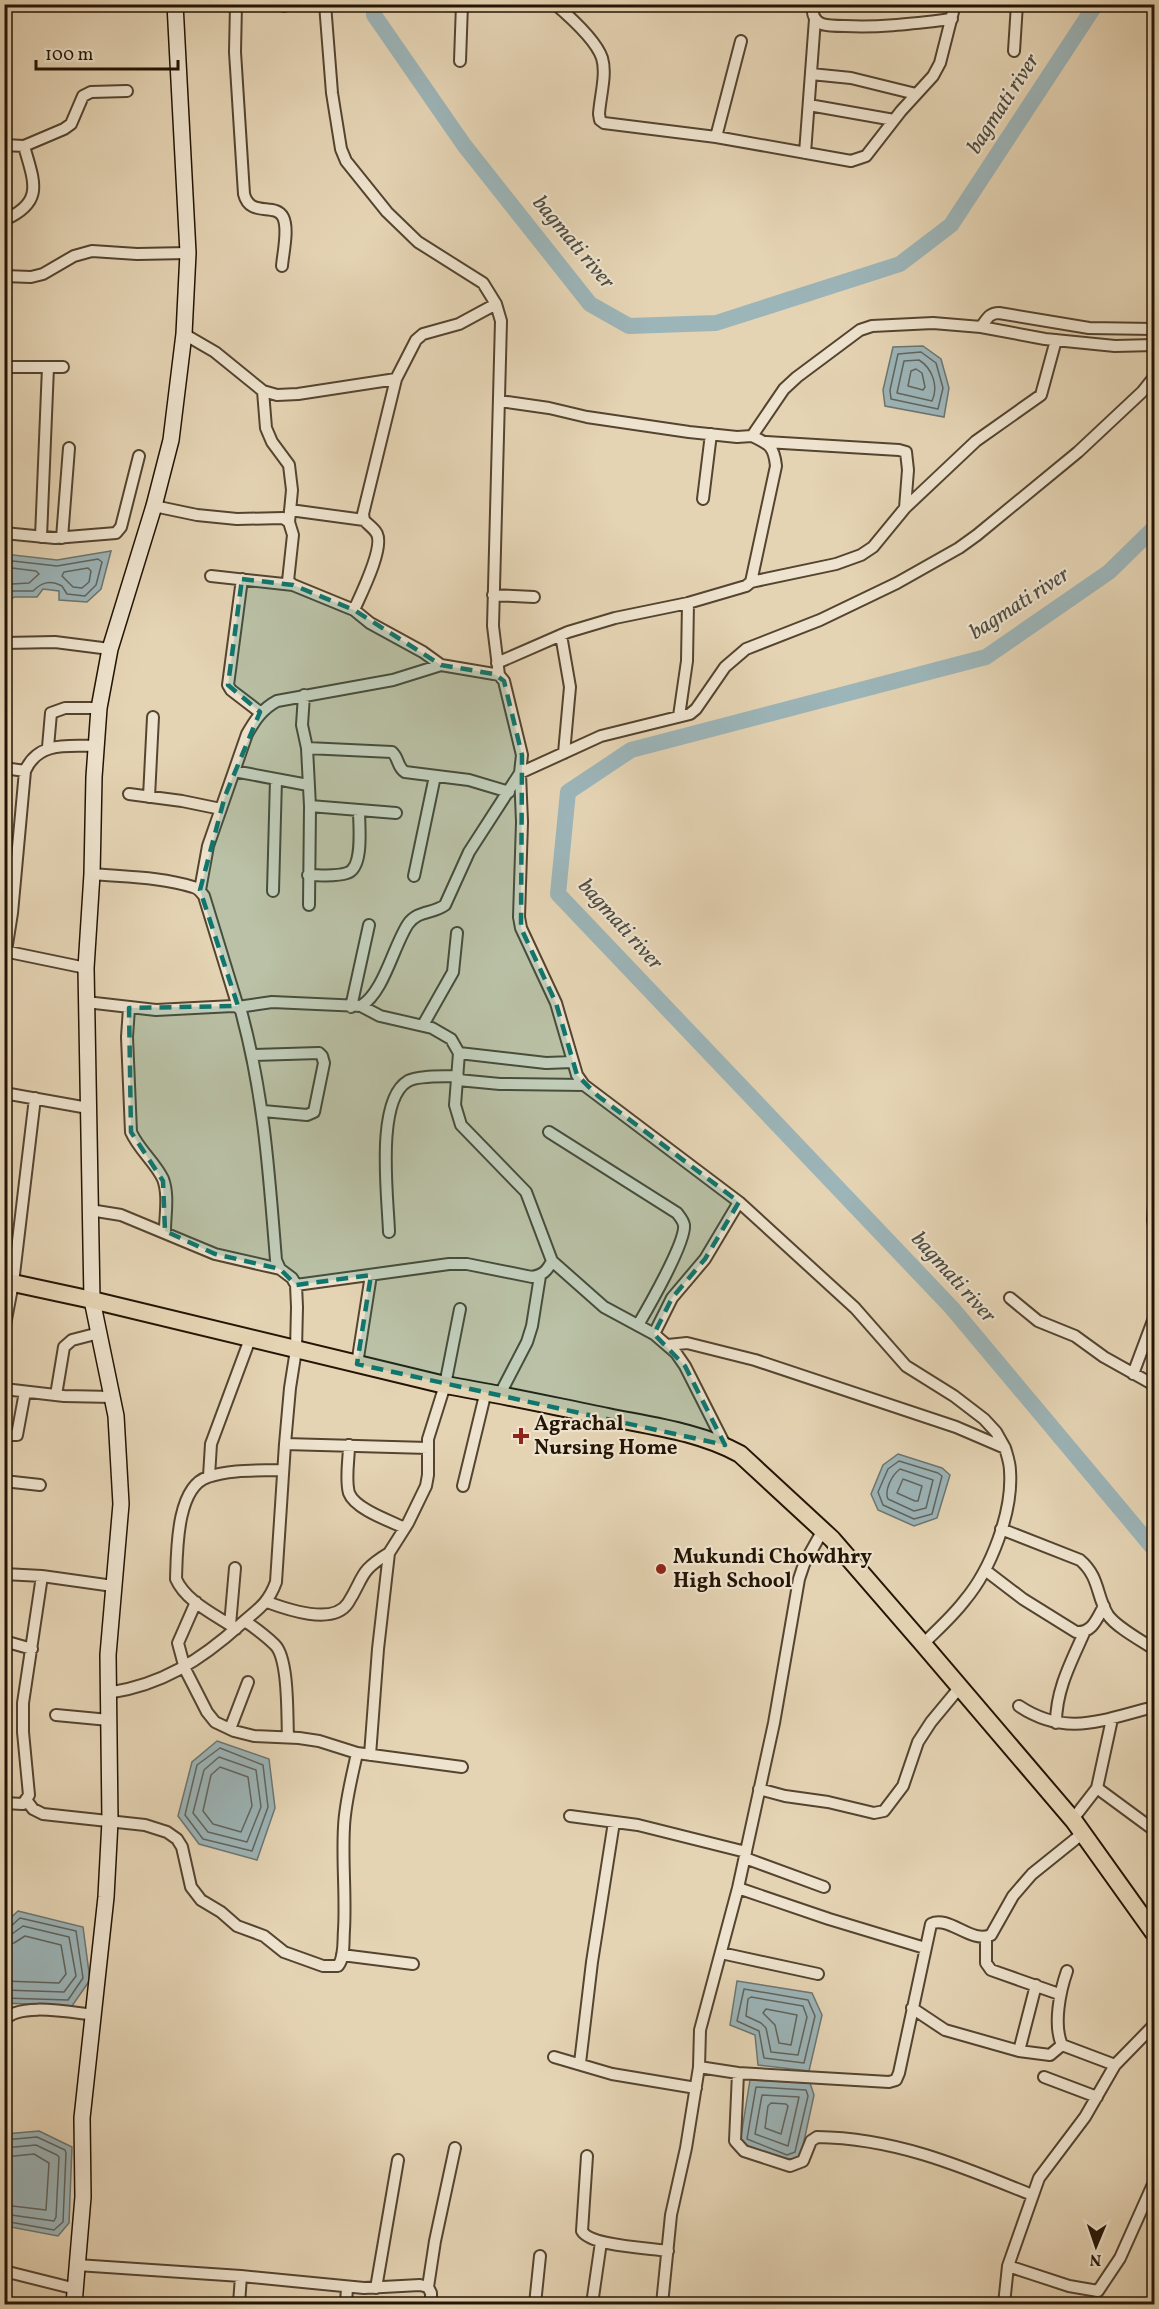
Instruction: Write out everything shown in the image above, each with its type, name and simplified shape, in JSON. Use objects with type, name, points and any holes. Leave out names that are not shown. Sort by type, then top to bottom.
[{"type":"main road","points":[[9,1282],[445,1385],[493,1392],[665,1429],[725,1445],[740,1454],[823,1530],[1078,1826],[1155,1933]]},
{"type":"street","points":[[4,2271],[75,2297],[83,2197],[82,2118],[95,2015],[106,1897],[110,1821],[108,1655],[121,1504],[116,1416],[92,1300],[86,968],[99,708],[110,649],[154,506],[171,440],[184,334],[188,253],[175,4]]},
{"type":"street","points":[[236,4],[235,52],[244,194],[250,205],[278,212],[283,218],[285,227],[282,266]]},
{"type":"street","points":[[325,4],[332,93],[341,149],[346,161],[387,212],[418,242],[483,283],[496,304],[501,321],[493,626],[499,675],[507,691],[522,755],[519,916],[521,928],[556,1003],[577,1075],[584,1084],[739,1202],[855,1308],[906,1366],[954,1396],[984,1419],[996,1432],[1005,1448],[1010,1468],[1010,1483],[1001,1529],[985,1570],[964,1601],[923,1644]]},
{"type":"street","points":[[460,61],[462,4]]},
{"type":"street","points":[[555,4],[569,16],[598,49],[602,57],[600,120],[604,123],[716,137],[851,161],[866,156],[933,76],[940,63],[955,4]]},
{"type":"street","points":[[813,4],[812,14],[823,24],[872,28],[952,19]]},
{"type":"street","points":[[1014,51],[1017,4]]},
{"type":"street","points":[[805,153],[815,19]]},
{"type":"street","points":[[716,137],[741,41]]},
{"type":"street","points":[[811,74],[851,78],[916,94]]},
{"type":"street","points":[[4,145],[24,146],[34,143],[71,124],[83,96],[91,92],[127,91]]},
{"type":"street","points":[[809,105],[894,120]]},
{"type":"street","points":[[4,220],[23,210],[29,205],[32,197],[33,180],[24,146]]},
{"type":"street","points":[[4,276],[31,277],[44,274],[67,259],[92,251],[137,254],[188,253]]},
{"type":"street","points":[[354,610],[379,544],[375,531],[364,520],[363,514],[396,379],[416,340],[423,334],[459,324],[496,304]]},
{"type":"street","points":[[981,327],[988,316],[999,313],[1089,328],[1155,329]]},
{"type":"street","points":[[752,436],[784,389],[797,377],[860,330],[872,326],[933,323],[981,327],[1056,340],[1114,346],[1155,345]]},
{"type":"street","points":[[184,334],[215,352],[263,391],[277,395],[298,394],[396,379]]},
{"type":"street","points":[[497,663],[561,635],[615,618],[688,603],[746,586],[751,582],[836,564],[861,555],[873,547],[905,508],[976,441],[1041,395],[1056,340]]},
{"type":"street","points":[[4,366],[63,367]]},
{"type":"street","points":[[41,537],[48,367]]},
{"type":"street","points":[[356,1006],[372,996],[408,924],[415,916],[441,909],[445,905],[469,852],[520,772],[601,736],[690,714],[696,709],[725,667],[746,649],[820,620],[897,583],[959,548],[1078,452],[1155,377]]},
{"type":"street","points":[[263,391],[266,428],[272,442],[289,465],[292,490],[289,522],[293,535],[288,581],[293,585]]},
{"type":"street","points":[[500,401],[549,408],[587,417],[737,437],[752,436],[766,442],[773,448],[776,466],[751,582]]},
{"type":"street","points":[[703,499],[711,434]]},
{"type":"street","points":[[766,442],[906,452],[908,470],[905,508]]},
{"type":"street","points":[[62,537],[69,448]]},
{"type":"street","points":[[4,533],[41,537],[116,533],[121,527],[139,456]]},
{"type":"street","points":[[154,506],[197,515],[237,519],[275,517],[289,522]]},
{"type":"street","points":[[290,510],[364,520]]},
{"type":"street","points":[[211,576],[293,585],[354,610],[370,623],[423,652],[441,665],[499,675]]},
{"type":"street","points":[[242,579],[228,685],[261,713]]},
{"type":"street","points":[[494,595],[534,597]]},
{"type":"street","points":[[679,716],[687,661],[688,603]]},
{"type":"street","points":[[561,635],[570,687],[564,753]]},
{"type":"street","points":[[4,642],[55,642],[110,649]]},
{"type":"street","points":[[280,1269],[276,1260],[263,1111],[253,1055],[204,896],[200,890],[208,846],[247,734],[268,706],[277,701],[304,695],[393,680],[441,665]]},
{"type":"street","points":[[304,695],[302,725],[307,748],[310,806],[309,905]]},
{"type":"street","points":[[48,747],[51,713],[65,708],[99,708]]},
{"type":"street","points":[[149,797],[153,717]]},
{"type":"street","points":[[86,968],[5,951],[10,874],[25,771],[28,764],[48,747],[96,746]]},
{"type":"street","points":[[307,748],[392,752],[397,756],[400,769],[405,772],[469,780],[509,792]]},
{"type":"street","points":[[4,768],[25,771]]},
{"type":"street","points":[[234,771],[308,785]]},
{"type":"street","points":[[414,876],[435,776]]},
{"type":"street","points":[[273,891],[276,779]]},
{"type":"street","points":[[129,795],[221,809]]},
{"type":"street","points":[[310,806],[396,813]]},
{"type":"street","points":[[308,875],[340,875],[350,873],[355,868],[358,859],[359,811]]},
{"type":"street","points":[[92,874],[154,880],[200,890]]},
{"type":"street","points":[[356,1006],[369,925]]},
{"type":"street","points":[[423,1025],[453,972],[457,933]]},
{"type":"street","points":[[86,1002],[156,1010],[238,1007],[292,1002],[356,1006],[380,1016],[423,1025],[451,1039],[459,1053],[454,1106],[457,1118],[461,1125],[526,1192],[552,1261],[604,1307],[654,1334],[668,1345],[685,1366],[725,1445]]},
{"type":"street","points":[[129,1008],[127,1037],[131,1132],[136,1143],[163,1181],[166,1195],[165,1231]]},
{"type":"street","points":[[253,1055],[319,1053],[324,1063],[314,1112],[307,1114],[263,1111]]},
{"type":"street","points":[[459,1053],[546,1063],[573,1062]]},
{"type":"street","points":[[389,1232],[386,1128],[390,1106],[406,1082],[413,1079],[458,1078],[500,1084],[584,1084]]},
{"type":"street","points":[[4,1093],[88,1108]]},
{"type":"street","points":[[4,1330],[35,1098]]},
{"type":"street","points":[[549,1132],[682,1218],[683,1233],[662,1282],[638,1325]]},
{"type":"street","points":[[654,1334],[672,1298],[705,1259],[739,1202]]},
{"type":"street","points":[[1155,1202],[1152,1220],[1155,1227]]},
{"type":"street","points":[[90,1210],[122,1215],[165,1231],[215,1254],[280,1269],[292,1278],[296,1285],[296,1350],[285,1444],[276,1582],[267,1602],[245,1621],[233,1627],[185,1669],[129,1690],[108,1693]]},
{"type":"street","points":[[296,1285],[449,1264],[467,1264],[532,1277],[540,1276],[552,1261]]},
{"type":"street","points":[[357,1364],[371,1275]]},
{"type":"street","points":[[463,1486],[493,1392],[527,1342],[532,1326],[540,1276]]},
{"type":"street","points":[[1010,1298],[1038,1321],[1075,1336],[1104,1358],[1155,1385]]},
{"type":"street","points":[[267,1602],[300,1613],[320,1614],[340,1609],[347,1605],[366,1570],[389,1553],[405,1528],[426,1486],[432,1424],[445,1385],[460,1309]]},
{"type":"street","points":[[1133,1374],[1155,1318]]},
{"type":"street","points":[[56,1395],[64,1347],[72,1341],[99,1333]]},
{"type":"street","points":[[208,1476],[212,1444],[250,1339]]},
{"type":"street","points":[[668,1345],[687,1343],[754,1360],[956,1427],[1005,1448]]},
{"type":"street","points":[[4,1389],[56,1395],[113,1397]]},
{"type":"street","points":[[4,1435],[17,1435],[25,1392]]},
{"type":"street","points":[[285,1444],[428,1448]]},
{"type":"street","points":[[349,1445],[348,1486],[354,1501],[405,1528]]},
{"type":"street","points":[[233,1627],[196,1602],[180,1588],[176,1579],[179,1525],[182,1512],[200,1480],[208,1476],[283,1470]]},
{"type":"street","points":[[4,1481],[40,1485]]},
{"type":"street","points":[[1001,1529],[1080,1560],[1088,1567],[1097,1583],[1110,1618],[1155,1649]]},
{"type":"street","points":[[662,2304],[670,2215],[686,2148],[696,2088],[700,2030],[738,1888],[774,1723],[799,1579],[804,1564],[823,1530]]},
{"type":"street","points":[[370,1755],[378,1649],[389,1553]]},
{"type":"street","points":[[233,1627],[235,1568]]},
{"type":"street","points":[[985,1570],[1023,1599],[1077,1632],[1084,1633]]},
{"type":"street","points":[[4,1574],[42,1576],[114,1586]]},
{"type":"street","points":[[4,1803],[18,1805],[27,1801],[29,1795],[23,1732],[23,1703],[42,1576]]},
{"type":"street","points":[[196,1602],[178,1639],[185,1669],[207,1712],[215,1722],[254,1736],[288,1737],[319,1742],[357,1753],[462,1767]]},
{"type":"street","points":[[1056,1723],[1056,1705],[1060,1686],[1084,1633],[1091,1628],[1104,1606]]},
{"type":"street","points":[[245,1621],[275,1645],[280,1653],[287,1692],[288,1737]]},
{"type":"street","points":[[4,1641],[32,1649]]},
{"type":"street","points":[[230,1729],[248,1682]]},
{"type":"street","points":[[759,1789],[874,1813],[884,1811],[903,1786],[910,1762],[924,1732],[960,1687]]},
{"type":"street","points":[[1019,1706],[1033,1716],[1056,1723],[1087,1725],[1155,1707]]},
{"type":"street","points":[[56,1715],[109,1720]]},
{"type":"street","points":[[699,2067],[738,2073],[889,2082],[896,2080],[929,1929],[935,1922],[978,1937],[986,1938],[991,1935],[1013,1896],[1078,1826],[1097,1788],[1112,1719]]},
{"type":"street","points":[[27,1801],[33,1809],[43,1814],[145,1825],[167,1832],[182,1846],[194,1894],[237,1926],[258,1932],[284,1952],[312,1963],[330,1967],[338,1966],[342,1955],[345,1915],[344,1827],[347,1797],[357,1753]]},
{"type":"street","points":[[1097,1788],[1155,1830]]},
{"type":"street","points":[[570,1816],[638,1825],[745,1855],[824,1887]]},
{"type":"street","points":[[580,2063],[592,1962],[614,1822]]},
{"type":"street","points":[[738,1888],[925,1948]]},
{"type":"street","points":[[986,1938],[987,1967],[1059,1994]]},
{"type":"street","points":[[721,1953],[818,1974]]},
{"type":"street","points":[[342,1955],[413,1964]]},
{"type":"street","points":[[1067,1971],[1059,1994],[1062,2045],[1115,2065]]},
{"type":"street","points":[[1019,2051],[1036,1985]]},
{"type":"street","points":[[912,2008],[945,2030],[1019,2051],[1050,2055],[1062,2045]]},
{"type":"street","points":[[4,2021],[10,2014],[28,2010],[95,2015]]},
{"type":"street","points":[[1004,2304],[1008,2266],[1032,2195],[1049,2163],[1085,2117],[1115,2065],[1155,2025]]},
{"type":"street","points":[[554,2057],[612,2074],[696,2088]]},
{"type":"street","points":[[738,2073],[735,2141],[744,2151],[790,2166],[803,2161],[812,2141],[817,2137],[899,2146],[962,2167],[1032,2195]]},
{"type":"street","points":[[1044,2077],[1097,2097]]},
{"type":"street","points":[[431,2304],[431,2293],[428,2287],[435,2241],[455,2148]]},
{"type":"street","points":[[587,2156],[582,2231],[590,2240],[668,2251]]},
{"type":"street","points":[[376,2288],[398,2160]]},
{"type":"street","points":[[1008,2266],[1069,2286],[1098,2291],[1120,2258],[1155,2182]]},
{"type":"street","points":[[592,2304],[601,2242]]},
{"type":"street","points":[[535,2304],[540,2256]]},
{"type":"street","points":[[77,2265],[240,2276],[347,2287],[420,2285],[428,2287]]},
{"type":"street","points":[[238,2304],[240,2276]]},
{"type":"street","points":[[346,2304],[347,2287]]},
{"type":"highlighted area","points":[[242,579],[293,585],[354,610],[441,665],[494,674],[504,681],[522,755],[521,928],[556,1003],[577,1075],[598,1096],[739,1202],[705,1259],[672,1298],[654,1334],[685,1366],[725,1445],[357,1364],[371,1275],[296,1285],[280,1269],[215,1254],[165,1231],[163,1181],[131,1132],[129,1008],[238,1006],[200,890],[225,796],[260,712],[228,685]]},
{"type":"water","points":[[923,346],[941,359],[949,388],[944,417],[885,406],[883,390],[893,347]]},
{"type":"water","points":[[111,551],[101,589],[87,602],[59,600],[59,591],[43,589],[37,597],[14,597],[5,605],[5,554],[57,560]]},
{"type":"water","points":[[898,1454],[942,1468],[950,1475],[937,1518],[914,1526],[878,1510],[871,1494],[883,1465]]},
{"type":"water","points":[[217,1741],[269,1759],[275,1808],[257,1860],[199,1844],[178,1816],[192,1762]]},
{"type":"water","points":[[18,1911],[83,1927],[90,1980],[72,2006],[5,2003],[4,1924]]},
{"type":"water","points":[[737,1981],[812,1993],[822,2015],[809,2071],[758,2065],[755,2035],[730,2025]]},
{"type":"water","points":[[750,2080],[810,2083],[814,2095],[801,2155],[788,2162],[740,2143]]},
{"type":"water","points":[[39,2131],[72,2147],[69,2223],[58,2236],[5,2226],[5,2134]]},
{"type":"waterway","name":"bagmati river","points":[[375,4],[374,15],[464,145],[590,304],[629,326],[716,323],[900,264],[951,225],[1096,4]]},
{"type":"waterway","name":"bagmati river","points":[[1154,528],[1109,572],[986,657],[631,750],[568,792],[558,894],[952,1308],[1154,1549]]},
{"type":"place","name":"Agrachal Nursing Home","points":[[521,1436]]},
{"type":"place","name":"Mukundi Chowdhry High School","points":[[661,1569]]}]
